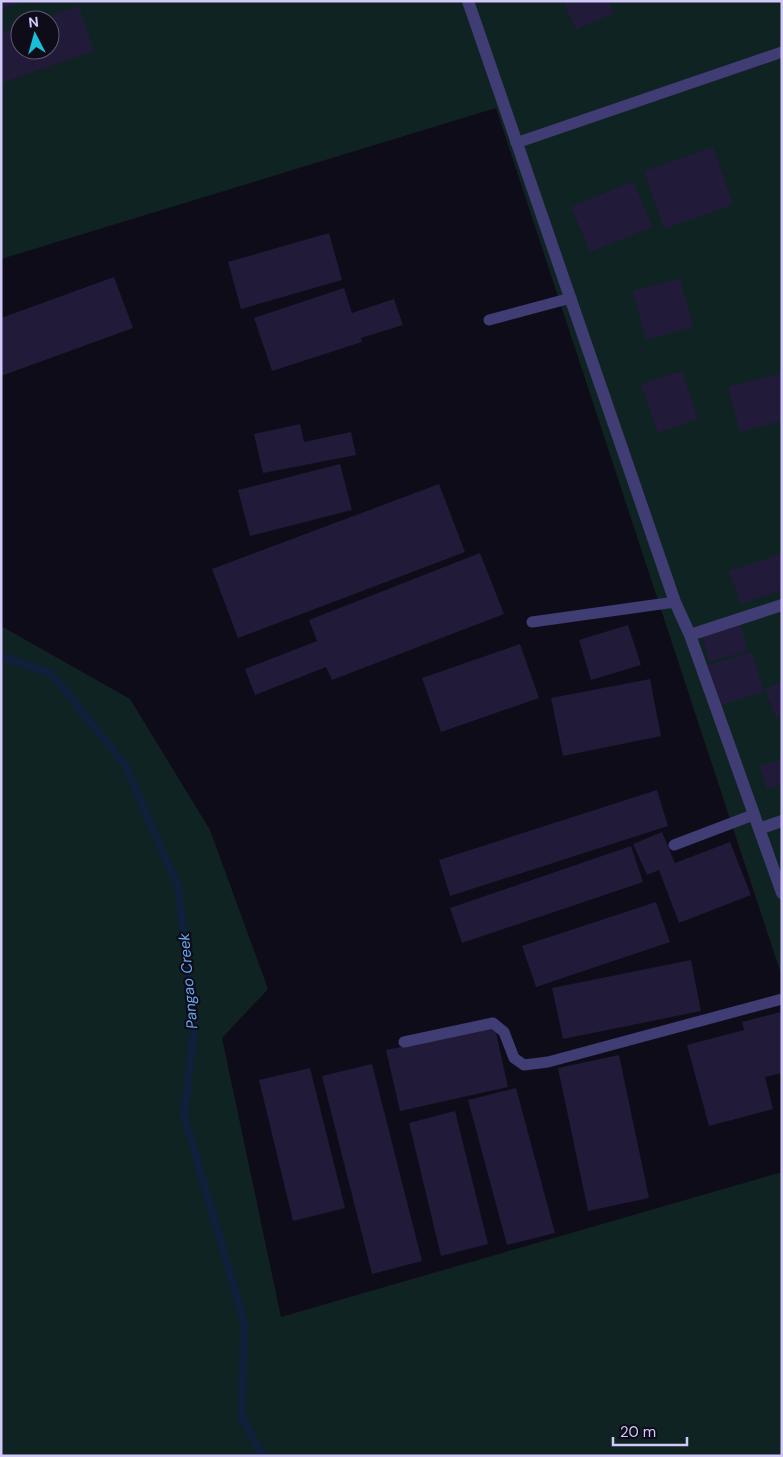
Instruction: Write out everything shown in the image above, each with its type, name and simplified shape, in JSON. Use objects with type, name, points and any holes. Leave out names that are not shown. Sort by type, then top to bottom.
[{"type":"street","points":[[468,1],[674,602],[690,635],[782,893]]},
{"type":"street","points":[[690,635],[782,605]]},
{"type":"street","points":[[760,829],[782,821]]},
{"type":"lane","points":[[516,143],[782,52]]},
{"type":"lane","points":[[489,320],[571,298]]},
{"type":"lane","points":[[532,622],[674,602]]},
{"type":"lane","points":[[674,845],[753,815]]},
{"type":"lane","points":[[404,1042],[494,1023],[504,1032],[514,1058],[524,1065],[548,1062],[782,999]]},
{"type":"green space","points":[[1,1],[782,1],[782,977],[496,108],[1,259]]},
{"type":"green space","points":[[1,626],[130,699],[210,830],[268,989],[222,1038],[281,1317],[782,1172],[782,1456],[1,1456]]},
{"type":"building","points":[[1,1],[24,1],[24,2],[1,9]]},
{"type":"building","points":[[563,1],[608,1],[613,13],[576,30]]},
{"type":"building","points":[[79,6],[94,51],[1,83],[1,32],[10,29],[10,60],[60,60],[60,12]]},
{"type":"building","points":[[713,147],[733,205],[664,229],[644,171]]},
{"type":"building","points":[[633,181],[652,227],[590,252],[571,207]]},
{"type":"building","points":[[329,233],[342,280],[241,309],[228,262]]},
{"type":"building","points":[[114,277],[133,328],[1,376],[1,318]]},
{"type":"building","points":[[680,279],[693,327],[646,340],[633,291]]},
{"type":"building","points":[[344,288],[352,313],[394,299],[403,325],[361,338],[362,342],[272,371],[254,318]]},
{"type":"building","points":[[682,371],[698,419],[658,433],[641,384]]},
{"type":"building","points":[[782,373],[782,421],[740,432],[728,387]]},
{"type":"building","points":[[300,424],[304,442],[351,432],[356,455],[263,473],[254,434]]},
{"type":"building","points":[[340,464],[352,510],[250,536],[238,490]]},
{"type":"building","points":[[439,484],[465,552],[238,638],[212,569]]},
{"type":"building","points":[[480,553],[504,614],[332,680],[326,667],[255,695],[245,669],[317,641],[309,620]]},
{"type":"building","points":[[782,553],[782,590],[741,604],[729,571]]},
{"type":"building","points":[[740,623],[748,651],[709,662],[702,634]]},
{"type":"building","points":[[628,625],[641,665],[591,680],[579,640]]},
{"type":"building","points":[[520,644],[539,698],[441,732],[422,678]]},
{"type":"building","points":[[752,652],[764,692],[718,706],[706,666]]},
{"type":"building","points":[[650,679],[661,736],[563,756],[551,698]]},
{"type":"building","points":[[782,682],[782,716],[776,718],[765,689]]},
{"type":"building","points":[[782,759],[782,784],[767,789],[759,766]]},
{"type":"building","points":[[657,790],[668,826],[450,896],[439,860]]},
{"type":"building","points":[[662,832],[675,863],[730,842],[751,895],[679,923],[659,870],[647,875],[633,844]]},
{"type":"building","points":[[631,846],[643,882],[462,943],[450,908]]},
{"type":"building","points":[[656,902],[670,942],[536,987],[522,946]]},
{"type":"building","points":[[691,960],[701,1011],[563,1039],[552,988]]},
{"type":"building","points":[[780,1012],[782,1020],[782,1073],[765,1077],[773,1109],[709,1126],[687,1045],[744,1030],[742,1022]]},
{"type":"building","points":[[495,1028],[508,1087],[400,1111],[386,1050]]},
{"type":"building","points":[[619,1055],[649,1198],[588,1211],[558,1068]]},
{"type":"building","points":[[372,1064],[422,1261],[372,1274],[322,1076]]},
{"type":"building","points":[[310,1068],[345,1208],[293,1221],[259,1080]]},
{"type":"building","points":[[516,1088],[555,1233],[507,1245],[468,1100]]},
{"type":"building","points":[[455,1111],[488,1244],[441,1256],[409,1123]]},
{"type":"waterway","name":"Pangao Creek","points":[[1,656],[51,673],[125,765],[178,886],[195,1024],[184,1115],[244,1322],[242,1418],[263,1456]]}]
